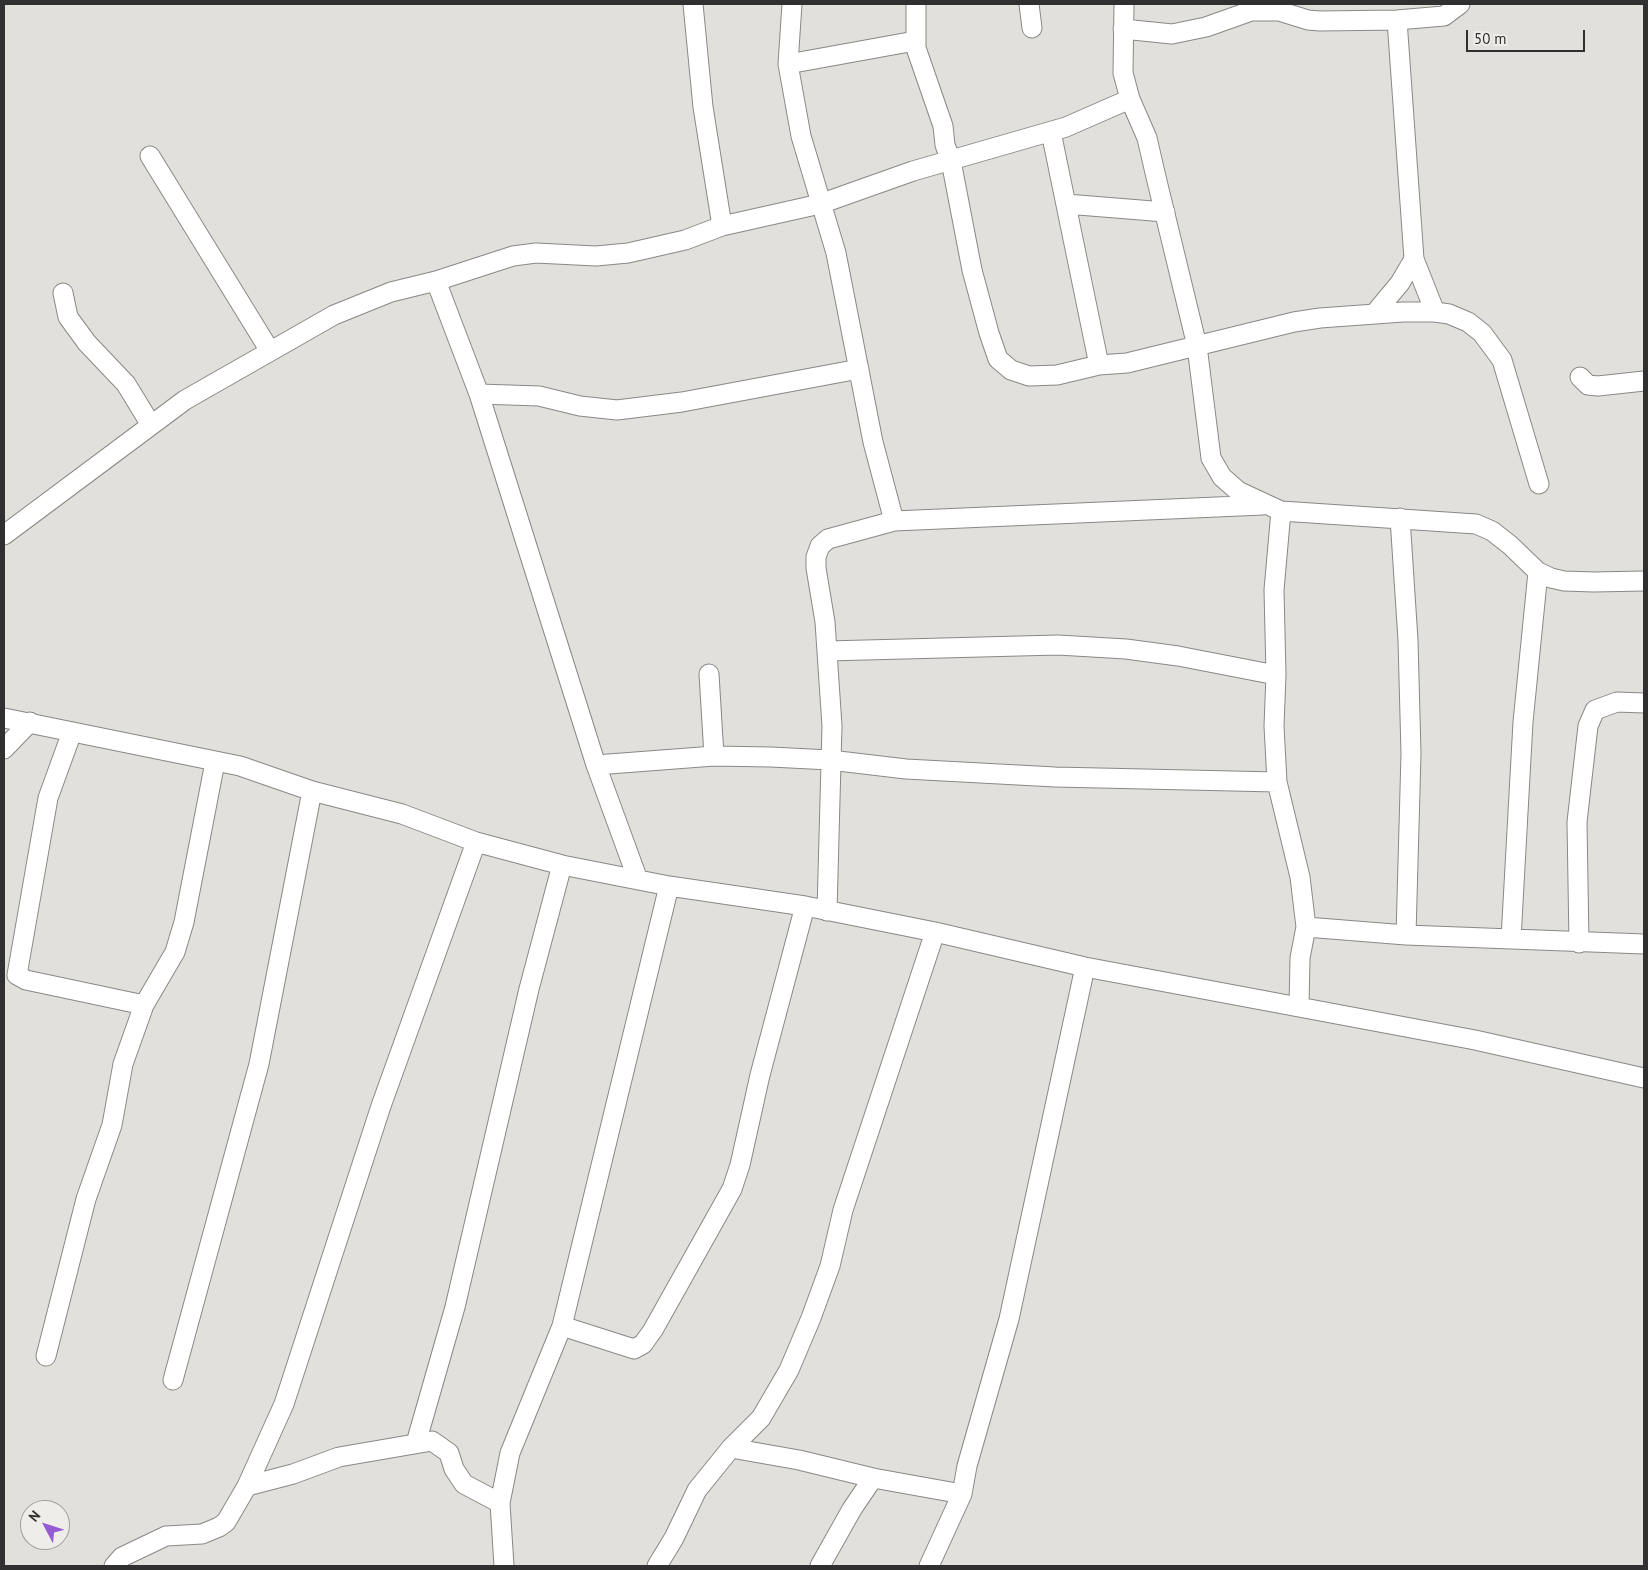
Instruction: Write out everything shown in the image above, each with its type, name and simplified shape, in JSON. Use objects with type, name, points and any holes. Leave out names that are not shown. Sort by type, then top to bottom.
[{"type":"street","points":[[693,4],[703,107],[722,226]]},
{"type":"street","points":[[792,4],[788,64],[800,136],[836,253],[873,442],[894,521]]},
{"type":"street","points":[[916,4],[915,41],[937,113],[943,126],[945,146],[951,161],[972,270],[998,359],[1011,370],[1029,376],[1057,376],[1099,365],[1127,363],[1294,322],[1375,313],[1435,312],[1468,322],[1482,333],[1495,348],[1502,360],[1539,484]]},
{"type":"street","points":[[1029,4],[1032,28]]},
{"type":"street","points":[[1124,4],[1123,73],[1130,99],[1147,138],[1197,346],[1210,458],[1222,477],[1238,491],[1281,511],[1476,524],[1492,531],[1510,545],[1538,572],[1564,581],[1644,581]]},
{"type":"street","points":[[1123,29],[1172,34],[1206,27],[1251,8],[1279,11],[1320,21],[1378,12],[1397,20],[1444,16],[1460,4]]},
{"type":"street","points":[[1397,20],[1414,259],[1435,312]]},
{"type":"street","points":[[788,64],[915,41]]},
{"type":"street","points":[[4,535],[185,400],[334,316],[391,292],[436,281],[513,256],[536,253],[596,256],[628,253],[686,240],[722,226],[820,204],[886,179],[1052,132],[1130,99]]},
{"type":"street","points":[[1052,132],[1099,365]]},
{"type":"street","points":[[150,156],[270,351]]},
{"type":"street","points":[[1066,204],[1165,212]]},
{"type":"street","points":[[1375,313],[1400,283],[1414,259]]},
{"type":"street","points":[[436,281],[479,394],[596,765],[638,880]]},
{"type":"street","points":[[62,293],[68,317],[87,344],[126,384],[151,425]]},
{"type":"street","points":[[479,394],[539,396],[580,406],[617,410],[682,402],[859,369]]},
{"type":"street","points":[[1580,377],[1588,384],[1598,386],[1644,381]]},
{"type":"street","points":[[827,911],[832,726],[827,650],[816,568],[816,557],[820,546],[828,539],[894,521],[1263,504]]},
{"type":"street","points":[[1281,511],[1274,590],[1276,674],[1274,726],[1277,782],[1300,877],[1306,927],[1300,958],[1299,1006]]},
{"type":"street","points":[[1400,518],[1408,640],[1411,754],[1406,935]]},
{"type":"street","points":[[1511,939],[1523,722],[1538,572]]},
{"type":"street","points":[[827,650],[1058,645],[1126,649],[1178,656],[1276,674]]},
{"type":"street","points":[[709,674],[714,756]]},
{"type":"street","points":[[1579,943],[1577,822],[1588,726],[1595,710],[1617,702],[1644,702]]},
{"type":"street","points":[[4,718],[240,766],[312,791],[402,814],[476,842],[562,865],[669,886],[805,906],[935,932],[1085,967],[1475,1040],[1644,1078]]},
{"type":"street","points":[[4,749],[30,722]]},
{"type":"street","points":[[72,732],[48,798],[17,975],[26,980],[144,1005]]},
{"type":"street","points":[[596,765],[714,756],[830,760],[906,769],[1055,777],[1277,782]]},
{"type":"street","points":[[46,1356],[86,1199],[112,1125],[123,1064],[144,1005],[175,952],[184,922],[215,762]]},
{"type":"street","points":[[173,1380],[259,1064],[312,791]]},
{"type":"street","points":[[114,1566],[122,1557],[166,1536],[202,1534],[219,1528],[226,1522],[247,1486],[284,1404],[382,1106],[476,842]]},
{"type":"street","points":[[416,1443],[455,1307],[529,989],[562,865]]},
{"type":"street","points":[[504,1566],[500,1503],[510,1452],[562,1326],[669,886]]},
{"type":"street","points":[[562,1326],[634,1349],[643,1344],[653,1330],[732,1190],[740,1166],[760,1075],[805,906]]},
{"type":"street","points":[[1306,927],[1406,935],[1644,944]]},
{"type":"street","points":[[660,1565],[697,1490],[731,1448],[761,1418],[789,1370],[830,1266],[843,1210],[935,932]]},
{"type":"street","points":[[929,1566],[962,1494],[967,1466],[1009,1319],[1085,967]]},
{"type":"street","points":[[247,1486],[293,1474],[339,1456],[432,1440],[446,1449],[458,1478],[464,1484],[500,1503]]},
{"type":"street","points":[[731,1448],[798,1460],[873,1478],[962,1494]]},
{"type":"street","points":[[820,1566],[852,1509],[873,1478]]}]
